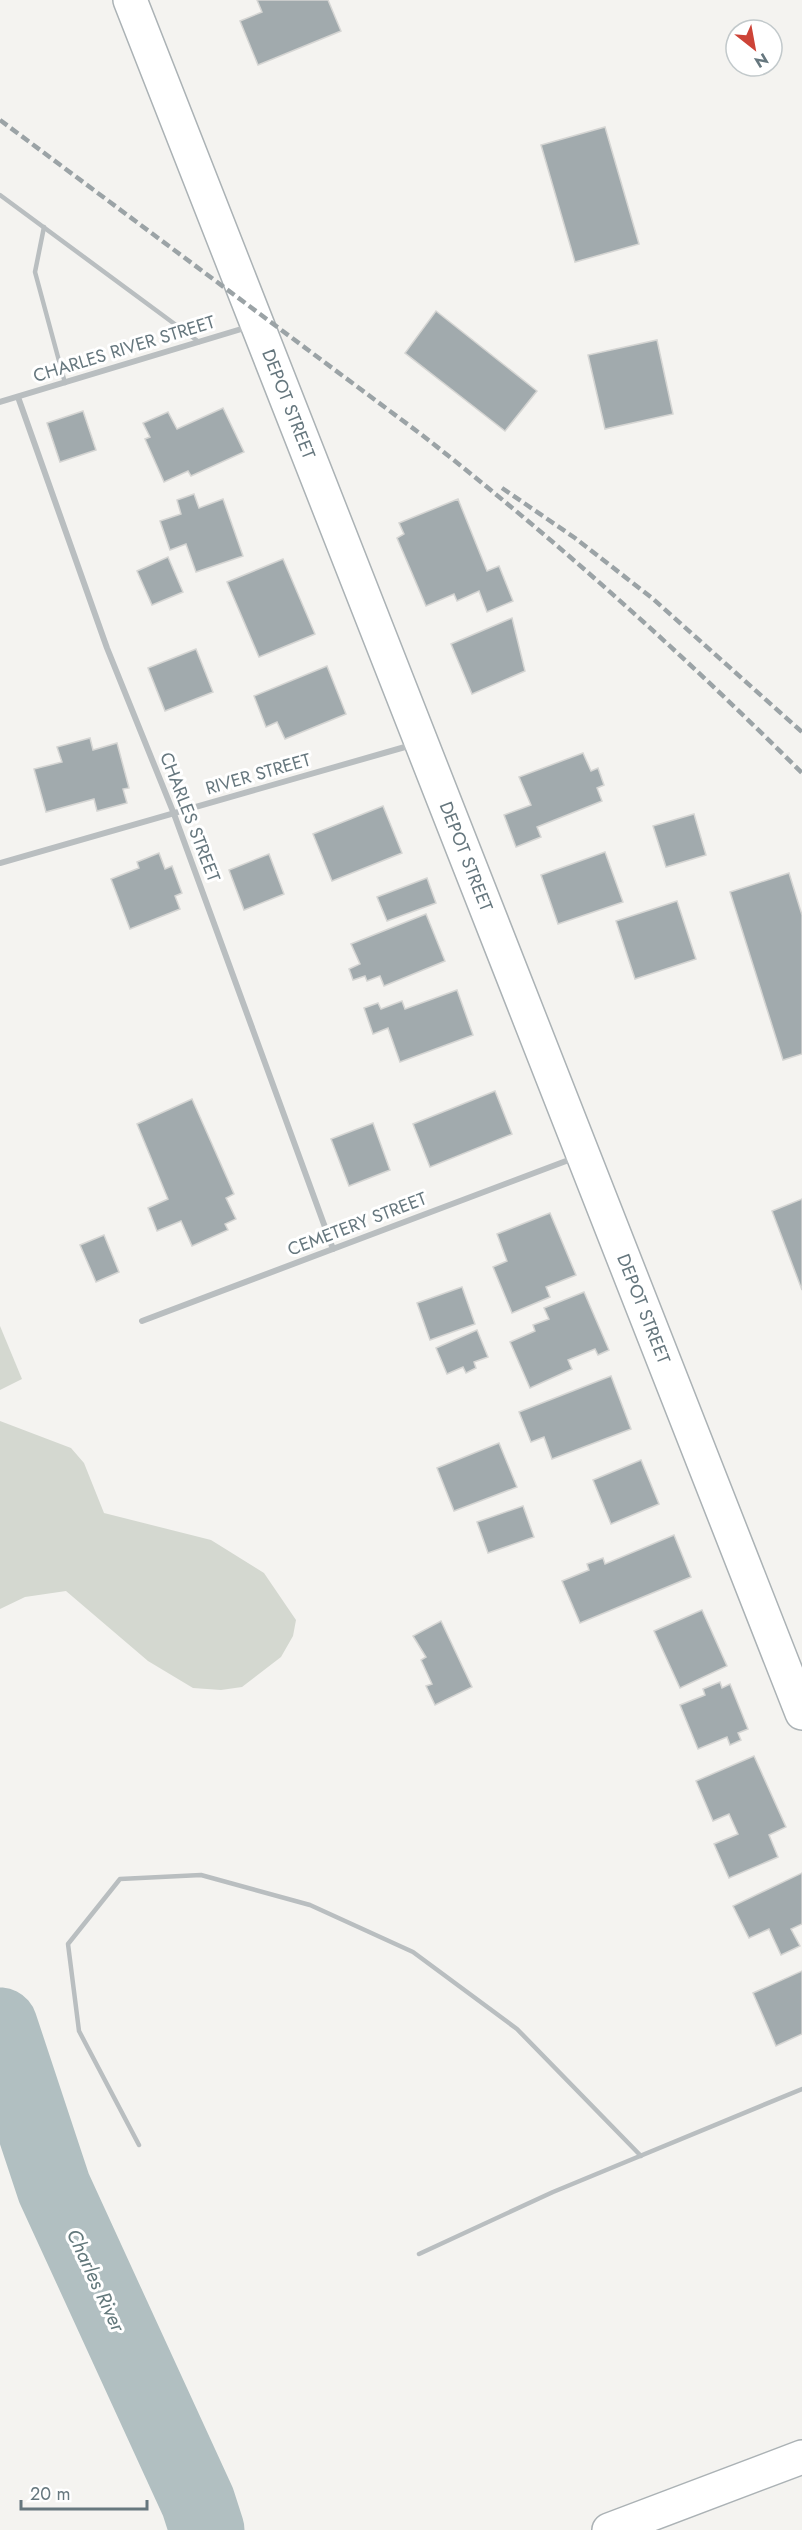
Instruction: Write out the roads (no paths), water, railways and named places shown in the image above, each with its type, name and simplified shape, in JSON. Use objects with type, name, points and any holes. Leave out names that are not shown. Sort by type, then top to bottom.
[{"type":"main road","name":"DEPOT STREET","points":[[130,0],[802,1713]]},
{"type":"main road","points":[[609,2530],[802,2457]]},
{"type":"street","name":"CHARLES RIVER STREET","points":[[0,402],[257,324]]},
{"type":"street","name":"CHARLES STREET","points":[[18,397],[107,648],[174,814],[333,1249]]},
{"type":"street","name":"RIVER STREET","points":[[0,863],[421,743]]},
{"type":"street","name":"CEMETERY STREET","points":[[142,1320],[583,1155]]},
{"type":"lane","points":[[0,195],[199,342]]},
{"type":"lane","points":[[45,227],[35,272],[64,383]]},
{"type":"lane","points":[[139,2145],[79,2031],[68,1944],[120,1879],[201,1875],[310,1905],[414,1952],[517,2029],[641,2156]]},
{"type":"lane","points":[[419,2254],[553,2192],[802,2089]]},
{"type":"waterway","name":"Charles River","points":[[0,2025],[54,2188],[198,2502],[207,2530]]},
{"type":"railway","points":[[0,120],[422,435],[472,475],[617,598],[711,684],[802,773]]},
{"type":"railway","points":[[502,488],[575,538],[652,598],[802,732]]}]
